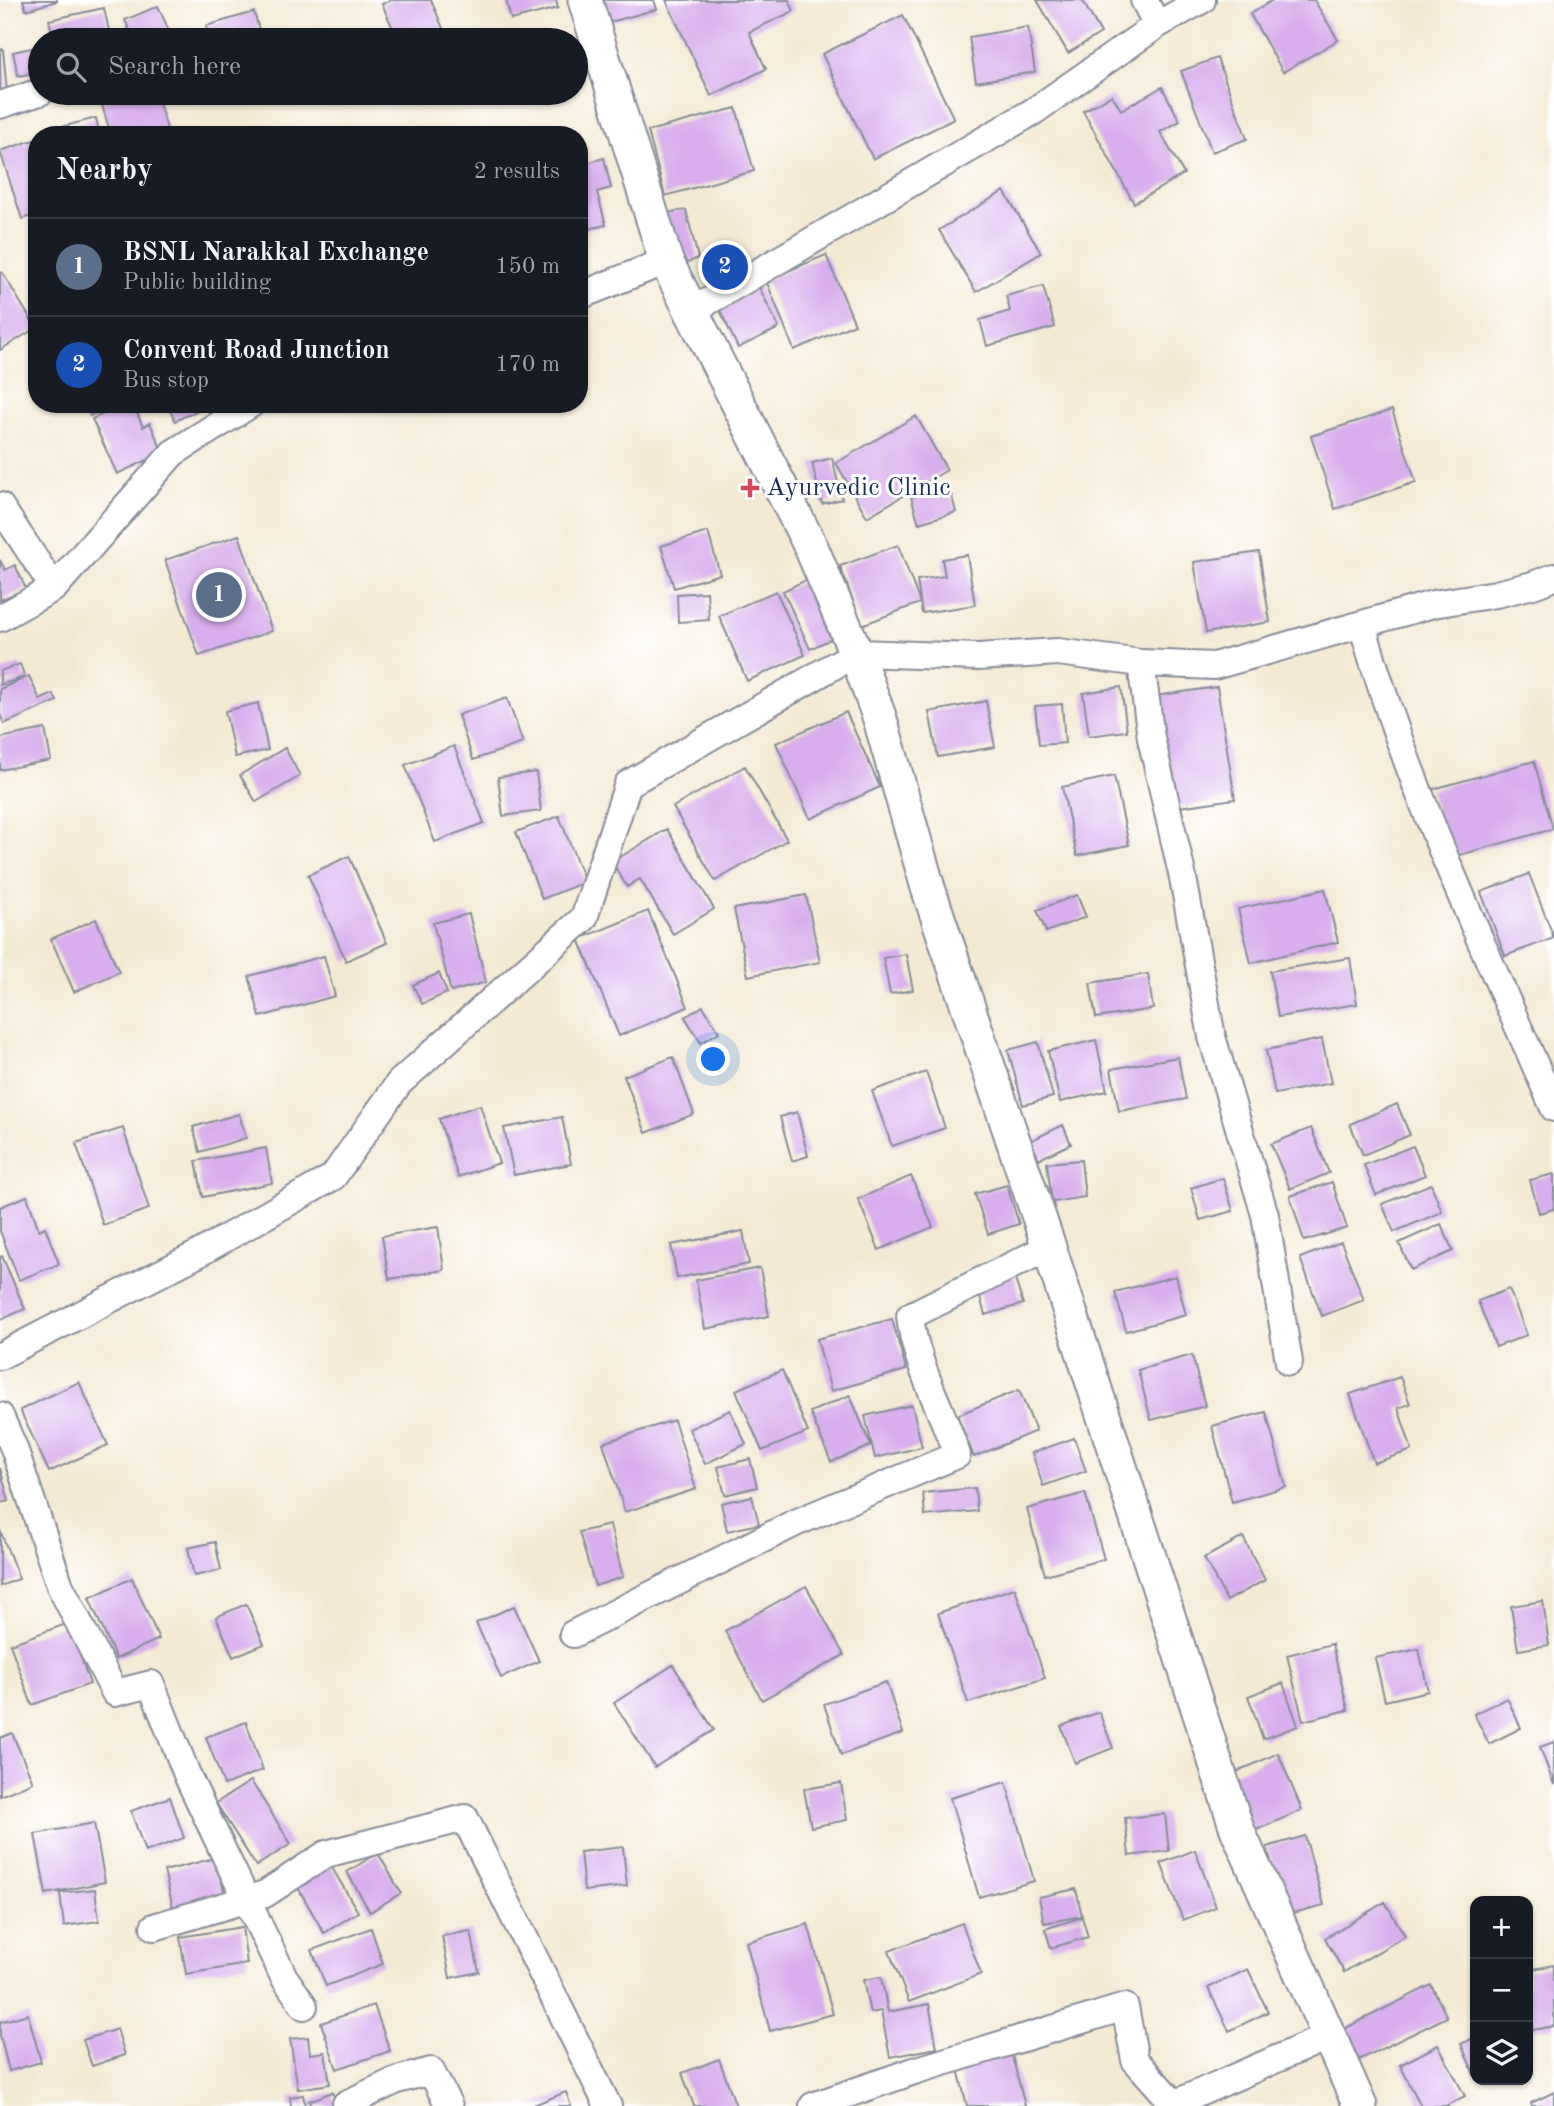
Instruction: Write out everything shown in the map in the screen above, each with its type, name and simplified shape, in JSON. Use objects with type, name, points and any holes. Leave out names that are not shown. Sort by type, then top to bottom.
[{"type":"street","points":[[585,0],[666,261],[811,547],[856,653],[880,719],[928,888],[1049,1247],[1237,1829],[1360,2106]]},
{"type":"street","points":[[1144,0],[1157,25]]},
{"type":"street","points":[[690,312],[1034,111],[1157,25],[1202,0]]},
{"type":"street","points":[[0,105],[28,96]]},
{"type":"street","points":[[588,292],[666,261]]},
{"type":"street","points":[[0,618],[54,589],[173,453],[237,413]]},
{"type":"street","points":[[0,506],[54,589]]},
{"type":"street","points":[[0,1356],[196,1255],[333,1177],[400,1083],[584,918],[628,784],[856,653],[978,657],[1058,652],[1141,663],[1214,666],[1433,604],[1533,585],[1554,577]]},
{"type":"street","points":[[1363,624],[1378,682],[1426,811],[1554,1108]]},
{"type":"street","points":[[1141,663],[1151,738],[1183,878],[1212,1037],[1265,1214],[1289,1362]]},
{"type":"street","points":[[573,1634],[795,1523],[957,1455],[947,1423],[912,1339],[910,1316],[1049,1247]]},
{"type":"street","points":[[0,1416],[14,1448],[60,1586],[115,1693],[151,1684],[188,1777],[284,1976],[304,2006]]},
{"type":"street","points":[[154,1927],[265,1895],[326,1854],[465,1818],[608,2106]]},
{"type":"street","points":[[813,2106],[914,2071],[1125,2007],[1135,2060],[1174,2104],[1329,2036]]},
{"type":"street","points":[[346,2104],[397,2080],[431,2071],[449,2106]]},
{"type":"building","points":[[23,0],[57,0],[57,1],[26,10]]},
{"type":"building","points":[[391,0],[431,0],[443,28],[393,28],[382,4]]},
{"type":"building","points":[[506,0],[556,0],[558,8],[511,20]]},
{"type":"building","points":[[601,0],[654,0],[657,9],[607,23]]},
{"type":"building","points":[[666,0],[789,0],[794,11],[749,32],[766,69],[711,96]]},
{"type":"building","points":[[1037,0],[1082,0],[1101,33],[1068,53]]},
{"type":"building","points":[[1273,0],[1314,0],[1338,40],[1283,72],[1250,14]]},
{"type":"building","points":[[158,6],[168,28],[129,28],[125,20]]},
{"type":"building","points":[[104,8],[108,28],[51,28],[49,20]]},
{"type":"building","points":[[254,12],[259,28],[207,28]]},
{"type":"building","points":[[903,15],[954,119],[873,159],[822,54]]},
{"type":"building","points":[[1028,27],[1035,72],[976,82],[969,37]]},
{"type":"building","points":[[3,49],[7,93],[0,94],[0,50]]},
{"type":"building","points":[[28,49],[28,74],[18,76],[13,52]]},
{"type":"building","points":[[1217,58],[1247,139],[1212,152],[1181,71]]},
{"type":"building","points":[[1162,87],[1180,121],[1160,132],[1184,174],[1134,203],[1083,111],[1112,95],[1121,110]]},
{"type":"building","points":[[102,105],[160,105],[166,126],[108,126]]},
{"type":"building","points":[[736,108],[754,171],[665,196],[648,131]]},
{"type":"building","points":[[96,118],[98,126],[65,126]]},
{"type":"building","points":[[28,142],[28,217],[22,219],[0,151]]},
{"type":"building","points":[[604,158],[611,188],[597,192],[606,225],[588,229],[588,162]]},
{"type":"building","points":[[1004,191],[1041,253],[976,292],[939,230]]},
{"type":"building","points":[[686,210],[698,258],[679,267],[666,213]]},
{"type":"building","points":[[826,255],[855,324],[794,350],[766,280]]},
{"type":"building","points":[[2,272],[28,315],[28,333],[0,350]]},
{"type":"building","points":[[1043,286],[1055,327],[987,346],[980,320],[1010,311],[1006,296]]},
{"type":"building","points":[[759,287],[779,328],[738,348],[718,306]]},
{"type":"building","points":[[1392,410],[1416,482],[1335,509],[1311,436]]},
{"type":"building","points":[[105,413],[137,413],[143,427],[150,423],[163,453],[117,474],[92,419]]},
{"type":"building","points":[[171,413],[192,413],[175,421]]},
{"type":"building","points":[[916,416],[947,470],[867,517],[836,463]]},
{"type":"building","points":[[832,458],[842,499],[822,504],[812,463]]},
{"type":"building","points":[[949,486],[956,512],[919,523],[911,497]]},
{"type":"building","points":[[708,532],[720,574],[674,588],[661,546]]},
{"type":"building","points":[[239,535],[272,631],[199,656],[165,560]]},
{"type":"building","points":[[898,545],[920,603],[862,625],[840,566]]},
{"type":"building","points":[[1259,552],[1270,622],[1206,633],[1194,562]]},
{"type":"building","points":[[967,555],[975,605],[922,613],[917,580],[945,576],[942,559]]},
{"type":"building","points":[[0,560],[5,570],[15,565],[26,589],[0,600]]},
{"type":"building","points":[[808,579],[835,637],[810,649],[783,591]]},
{"type":"building","points":[[776,591],[805,655],[747,681],[719,616]]},
{"type":"building","points":[[707,592],[709,620],[678,622],[677,594]]},
{"type":"building","points":[[20,664],[25,677],[0,685],[0,671]]},
{"type":"building","points":[[29,676],[40,700],[53,694],[57,701],[4,724],[0,714],[0,689]]},
{"type":"building","points":[[1121,687],[1127,731],[1089,736],[1083,693]]},
{"type":"building","points":[[1217,687],[1235,799],[1172,808],[1155,696]]},
{"type":"building","points":[[507,698],[523,743],[473,760],[458,715]]},
{"type":"building","points":[[986,701],[995,747],[938,757],[929,712]]},
{"type":"building","points":[[258,703],[268,750],[235,757],[225,711]]},
{"type":"building","points":[[1062,704],[1065,743],[1039,745],[1035,706]]},
{"type":"building","points":[[846,712],[880,787],[810,819],[776,743]]},
{"type":"building","points":[[45,729],[51,760],[0,770],[0,738]]},
{"type":"building","points":[[454,746],[484,823],[435,842],[405,765]]},
{"type":"building","points":[[285,748],[300,776],[256,802],[240,775]]},
{"type":"building","points":[[1534,761],[1553,829],[1449,858],[1430,790]]},
{"type":"building","points":[[745,766],[787,840],[715,881],[673,807]]},
{"type":"building","points":[[536,772],[541,811],[503,816],[498,777]]},
{"type":"building","points":[[1114,776],[1129,845],[1077,856],[1062,787]]},
{"type":"building","points":[[559,816],[585,882],[542,899],[516,832]]},
{"type":"building","points":[[667,829],[714,909],[673,934],[640,879],[627,887],[612,862]]},
{"type":"building","points":[[349,856],[387,943],[346,961],[308,875]]},
{"type":"building","points":[[1529,874],[1554,938],[1505,956],[1481,892]]},
{"type":"building","points":[[1325,889],[1338,942],[1251,963],[1238,909]]},
{"type":"building","points":[[806,895],[820,962],[748,976],[734,909]]},
{"type":"building","points":[[1077,895],[1086,917],[1046,932],[1037,910]]},
{"type":"building","points":[[648,911],[688,1007],[619,1036],[579,939]]},
{"type":"building","points":[[469,914],[486,982],[451,992],[433,923]]},
{"type":"building","points":[[96,919],[119,972],[74,992],[51,939]]},
{"type":"building","points":[[906,954],[913,990],[890,994],[883,958]]},
{"type":"building","points":[[324,956],[335,996],[260,1017],[249,976]]},
{"type":"building","points":[[1350,958],[1357,1004],[1278,1017],[1270,971]]},
{"type":"building","points":[[439,973],[447,993],[422,1004],[413,985]]},
{"type":"building","points":[[1148,974],[1153,1009],[1096,1018],[1090,983]]},
{"type":"building","points":[[703,1006],[719,1032],[701,1043],[685,1017]]},
{"type":"building","points":[[1322,1039],[1331,1083],[1275,1094],[1266,1050]]},
{"type":"building","points":[[1096,1040],[1107,1091],[1060,1102],[1048,1051]]},
{"type":"building","points":[[1038,1042],[1053,1097],[1023,1105],[1008,1050]]},
{"type":"building","points":[[673,1057],[694,1114],[646,1133],[624,1076]]},
{"type":"building","points":[[1178,1057],[1186,1099],[1119,1111],[1111,1069]]},
{"type":"building","points":[[926,1072],[945,1128],[892,1146],[872,1091]]},
{"type":"building","points":[[1397,1104],[1410,1135],[1363,1155],[1350,1124]]},
{"type":"building","points":[[480,1105],[499,1163],[458,1177],[439,1119]]},
{"type":"building","points":[[797,1112],[808,1156],[792,1161],[780,1117]]},
{"type":"building","points":[[239,1114],[246,1138],[200,1152],[193,1127]]},
{"type":"building","points":[[562,1117],[571,1164],[514,1175],[504,1128]]},
{"type":"building","points":[[1063,1125],[1071,1144],[1039,1159],[1030,1141]]},
{"type":"building","points":[[123,1128],[149,1209],[103,1225],[76,1143]]},
{"type":"building","points":[[1311,1128],[1329,1173],[1290,1189],[1271,1144]]},
{"type":"building","points":[[1413,1146],[1425,1175],[1376,1195],[1364,1165]]},
{"type":"building","points":[[266,1148],[272,1183],[203,1197],[196,1161]]},
{"type":"building","points":[[1081,1160],[1085,1197],[1052,1202],[1047,1163]]},
{"type":"building","points":[[1554,1174],[1554,1209],[1539,1213],[1530,1180]]},
{"type":"building","points":[[911,1176],[933,1227],[879,1250],[858,1199]]},
{"type":"building","points":[[1223,1178],[1233,1211],[1200,1220],[1191,1188]]},
{"type":"building","points":[[1332,1182],[1347,1228],[1304,1241],[1290,1196]]},
{"type":"building","points":[[1431,1184],[1442,1212],[1394,1232],[1382,1204]]},
{"type":"building","points":[[1007,1185],[1019,1224],[988,1234],[975,1194]]},
{"type":"building","points":[[27,1196],[39,1230],[45,1227],[59,1264],[19,1280],[0,1231],[0,1207]]},
{"type":"building","points":[[1441,1224],[1453,1251],[1411,1270],[1399,1243]]},
{"type":"building","points":[[438,1227],[444,1270],[389,1279],[382,1236]]},
{"type":"building","points":[[743,1231],[749,1264],[677,1278],[671,1245]]},
{"type":"building","points":[[1341,1242],[1364,1300],[1322,1316],[1300,1258]]},
{"type":"building","points":[[2,1256],[25,1309],[0,1320],[0,1257]]},
{"type":"building","points":[[760,1268],[769,1316],[705,1329],[696,1280]]},
{"type":"building","points":[[1014,1276],[1023,1304],[985,1315],[977,1286]]},
{"type":"building","points":[[1176,1276],[1186,1315],[1126,1331],[1115,1292]]},
{"type":"building","points":[[1509,1289],[1527,1335],[1496,1347],[1478,1301]]},
{"type":"building","points":[[892,1319],[906,1370],[831,1391],[817,1339]]},
{"type":"building","points":[[1192,1355],[1205,1406],[1151,1420],[1138,1370]]},
{"type":"building","points":[[782,1370],[808,1432],[762,1451],[736,1390]]},
{"type":"building","points":[[1400,1377],[1410,1404],[1398,1408],[1412,1450],[1374,1463],[1350,1394]]},
{"type":"building","points":[[79,1382],[108,1445],[49,1472],[20,1410]]},
{"type":"building","points":[[1019,1390],[1036,1431],[974,1457],[957,1415]]},
{"type":"building","points":[[850,1395],[871,1446],[831,1462],[810,1412]]},
{"type":"building","points":[[912,1405],[922,1447],[875,1458],[865,1416]]},
{"type":"building","points":[[730,1410],[746,1444],[705,1464],[689,1429]]},
{"type":"building","points":[[1266,1412],[1286,1487],[1232,1502],[1212,1426]]},
{"type":"building","points":[[674,1420],[696,1489],[625,1512],[603,1443]]},
{"type":"building","points":[[1074,1438],[1086,1471],[1043,1486],[1032,1453]]},
{"type":"building","points":[[750,1459],[757,1487],[725,1495],[718,1467]]},
{"type":"building","points":[[0,1468],[9,1501],[0,1503]]},
{"type":"building","points":[[975,1488],[977,1511],[925,1516],[923,1493]]},
{"type":"building","points":[[1085,1493],[1104,1559],[1045,1575],[1027,1509]]},
{"type":"building","points":[[752,1496],[759,1524],[727,1531],[721,1503]]},
{"type":"building","points":[[610,1525],[623,1577],[595,1586],[579,1532]]},
{"type":"building","points":[[0,1530],[19,1579],[0,1586]]},
{"type":"building","points":[[1243,1537],[1265,1580],[1227,1601],[1204,1558]]},
{"type":"building","points":[[215,1542],[221,1570],[194,1576],[188,1548]]},
{"type":"building","points":[[132,1578],[159,1639],[116,1659],[89,1598]]},
{"type":"building","points":[[806,1586],[844,1655],[762,1700],[725,1631]]},
{"type":"building","points":[[1015,1588],[1045,1678],[968,1703],[938,1613]]},
{"type":"building","points":[[1543,1601],[1549,1645],[1518,1650],[1511,1606]]},
{"type":"building","points":[[246,1604],[264,1644],[233,1657],[216,1617]]},
{"type":"building","points":[[514,1606],[539,1661],[501,1678],[476,1623]]},
{"type":"building","points":[[69,1623],[90,1684],[32,1705],[10,1644]]},
{"type":"building","points":[[1332,1644],[1348,1710],[1303,1721],[1287,1655]]},
{"type":"building","points":[[1419,1649],[1428,1691],[1385,1701],[1375,1658]]},
{"type":"building","points":[[673,1665],[714,1730],[655,1767],[614,1703]]},
{"type":"building","points":[[886,1682],[903,1733],[841,1755],[824,1704]]},
{"type":"building","points":[[1283,1683],[1298,1726],[1263,1739],[1248,1696]]},
{"type":"building","points":[[1507,1698],[1521,1728],[1489,1744],[1474,1714]]},
{"type":"building","points":[[1099,1712],[1113,1748],[1075,1763],[1061,1726]]},
{"type":"building","points":[[246,1722],[263,1770],[224,1785],[206,1737]]},
{"type":"building","points":[[12,1733],[33,1782],[0,1796],[0,1738]]},
{"type":"building","points":[[1554,1742],[1554,1785],[1540,1747]]},
{"type":"building","points":[[1278,1753],[1302,1810],[1254,1831],[1230,1775]]},
{"type":"building","points":[[251,1781],[291,1844],[256,1866],[216,1803]]},
{"type":"building","points":[[1006,1782],[1034,1881],[979,1897],[950,1798]]},
{"type":"building","points":[[841,1783],[847,1820],[811,1827],[804,1789]]},
{"type":"building","points":[[170,1797],[184,1838],[145,1852],[131,1811]]},
{"type":"building","points":[[1165,1814],[1169,1851],[1129,1856],[1125,1818]]},
{"type":"building","points":[[94,1823],[105,1882],[46,1894],[35,1834]]},
{"type":"building","points":[[1305,1836],[1324,1905],[1285,1915],[1267,1847]]},
{"type":"building","points":[[623,1847],[627,1886],[584,1891],[580,1852]]},
{"type":"building","points":[[1195,1850],[1216,1907],[1183,1920],[1161,1863]]},
{"type":"building","points":[[378,1853],[401,1893],[370,1912],[347,1872]]},
{"type":"building","points":[[215,1858],[227,1901],[175,1915],[164,1871]]},
{"type":"building","points":[[331,1866],[358,1912],[324,1933],[297,1886]]},
{"type":"building","points":[[95,1889],[99,1921],[64,1926],[60,1893]]},
{"type":"building","points":[[1076,1889],[1082,1916],[1044,1923],[1039,1897]]},
{"type":"building","points":[[1385,1902],[1405,1936],[1344,1972],[1325,1938]]},
{"type":"building","points":[[1082,1917],[1088,1937],[1051,1948],[1045,1929]]},
{"type":"building","points":[[962,1923],[981,1974],[909,2002],[889,1951]]},
{"type":"building","points":[[808,1924],[833,2014],[770,2031],[746,1942]]},
{"type":"building","points":[[242,1927],[247,1964],[186,1974],[180,1937]]},
{"type":"building","points":[[371,1928],[383,1964],[326,1986],[312,1950]]},
{"type":"building","points":[[471,1931],[479,1972],[450,1978],[442,1936]]},
{"type":"building","points":[[1554,1965],[1554,2026],[1533,2030],[1533,2022],[1533,1969]]},
{"type":"building","points":[[1248,1969],[1268,2012],[1229,2031],[1208,1988]]},
{"type":"building","points":[[881,1977],[888,2012],[929,2004],[937,2048],[890,2057],[881,2011],[870,2013],[863,1980]]},
{"type":"building","points":[[1431,1985],[1447,2017],[1359,2060],[1344,2029]]},
{"type":"building","points":[[374,2005],[390,2051],[337,2069],[321,2023]]},
{"type":"building","points":[[28,2014],[41,2062],[9,2071],[0,2036],[0,2022]]},
{"type":"building","points":[[117,2029],[125,2055],[92,2066],[83,2040]]},
{"type":"building","points":[[308,2037],[310,2054],[325,2052],[330,2084],[298,2089],[290,2039]]},
{"type":"building","points":[[1470,2040],[1470,2065],[1461,2044]]},
{"type":"building","points":[[1438,2045],[1465,2096],[1446,2106],[1421,2106],[1400,2065]]},
{"type":"building","points":[[1011,2052],[1025,2106],[967,2106],[957,2065]]},
{"type":"building","points":[[719,2059],[736,2106],[694,2106],[682,2073]]},
{"type":"building","points":[[332,2092],[338,2106],[311,2106],[309,2101]]},
{"type":"building","points":[[566,2092],[571,2106],[531,2106]]},
{"type":"building","points":[[1554,2092],[1554,2106],[1532,2106],[1531,2103]]},
{"type":"building","points":[[303,2095],[305,2106],[291,2106],[290,2097]]},
{"type":"place","name":"Convent Road Junction","points":[[725,267]]},
{"type":"place","name":"Ayurvedic Clinic","points":[[750,488]]},
{"type":"place","name":"BSNL Narakkal Exchange","points":[[219,595]]}]
